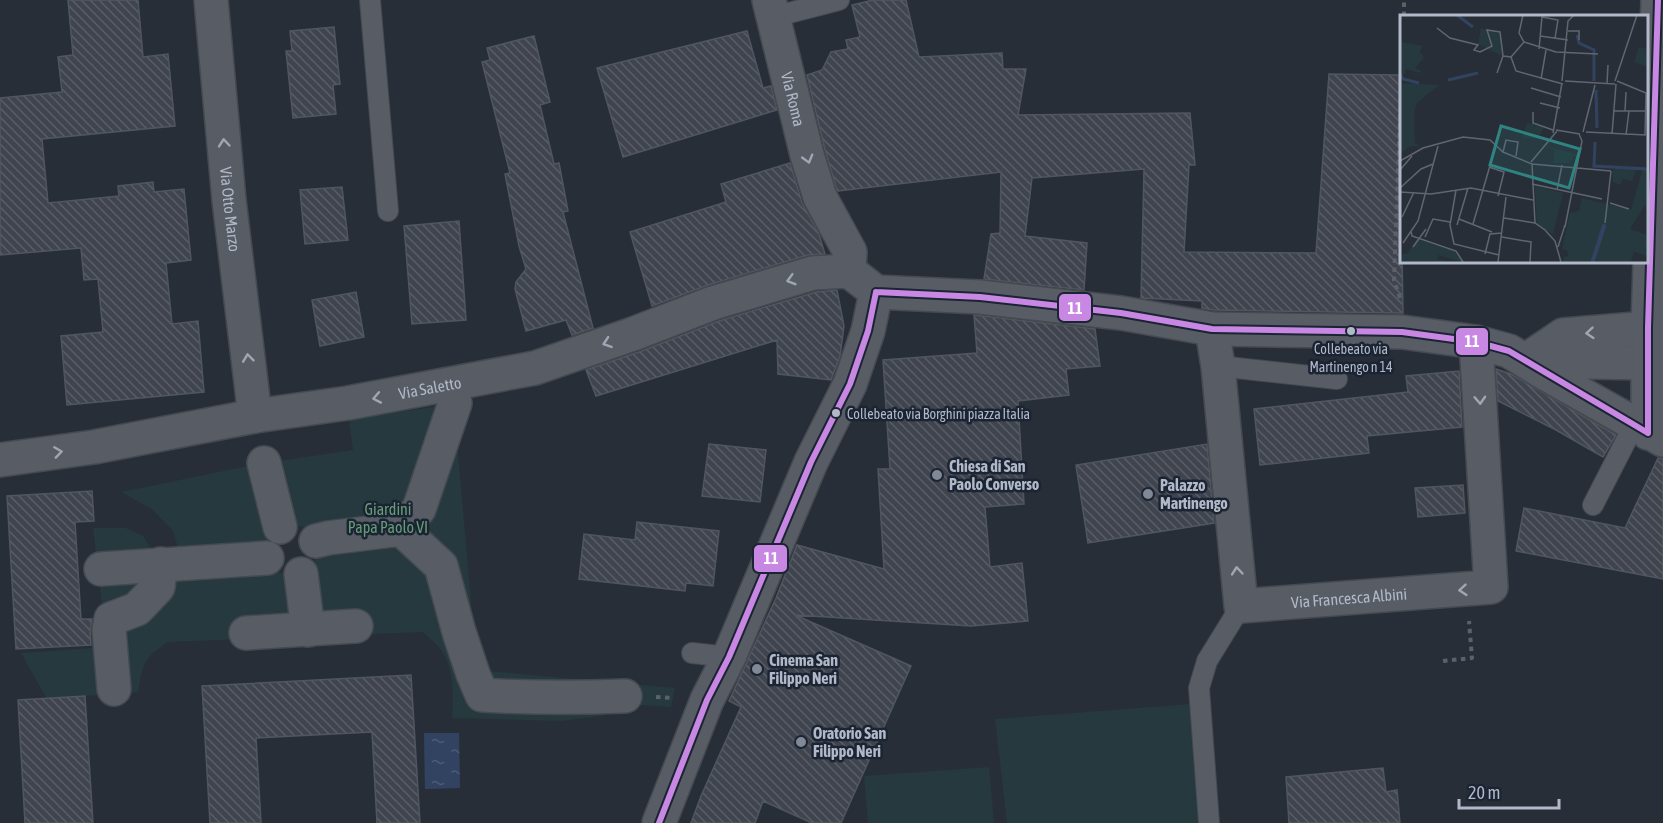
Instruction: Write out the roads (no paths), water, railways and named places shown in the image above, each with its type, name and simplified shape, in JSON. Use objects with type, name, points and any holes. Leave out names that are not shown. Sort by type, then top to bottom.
[{"type":"street","name":"Via Otto Marzo","points":[[211,0],[229,200],[255,416]]},
{"type":"street","points":[[1648,433],[1648,328],[1658,0]]},
{"type":"street","name":"Via Roma","points":[[771,8],[807,155],[820,197],[850,252],[849,271]]},
{"type":"street","name":"Via Saletto","points":[[0,460],[94,447],[255,416],[348,403],[452,398],[713,303],[813,273],[849,271]]},
{"type":"street","points":[[849,271],[876,292],[980,297],[1121,313],[1212,329],[1402,332],[1476,342],[1509,351],[1648,433]]},
{"type":"street","points":[[659,823],[706,700],[729,657],[811,462],[850,384],[868,331],[876,292]]},
{"type":"street","points":[[1525,361],[1563,335],[1648,328]]},
{"type":"street","points":[[1212,329],[1218,366],[1241,606]]},
{"type":"street","name":"Via Francesca Albini","points":[[1241,606],[1491,587],[1476,342]]},
{"type":"street","points":[[1525,361],[1648,363]]},
{"type":"street","points":[[316,541],[401,529],[419,509],[452,398]]},
{"type":"street","points":[[264,463],[280,527]]},
{"type":"street","points":[[401,529],[441,566],[459,632],[482,695],[574,699],[626,696]]},
{"type":"street","points":[[101,569],[267,558]]},
{"type":"street","points":[[114,689],[109,630],[111,619],[136,609],[158,587],[161,564]]},
{"type":"street","points":[[301,574],[308,630]]},
{"type":"street","points":[[246,633],[356,626]]},
{"type":"lane","points":[[369,0],[388,211]]},
{"type":"lane","points":[[771,8],[839,0]]},
{"type":"lane","points":[[1218,366],[1337,379]]},
{"type":"lane","points":[[1593,505],[1648,433]]},
{"type":"lane","points":[[1209,823],[1199,688],[1207,661],[1241,606]]},
{"type":"lane","points":[[692,652],[729,657]]},
{"type":"water","points":[[424,733],[459,733],[460,788],[425,789]]},
{"type":"place","name":"Collebeato via Martinengo n 14","points":[[1351,331]]},
{"type":"place","name":"Collebeato via Borghini piazza Italia","points":[[836,413]]},
{"type":"place","name":"Chiesa di San Paolo Converso","points":[[937,475]]},
{"type":"place","name":"Palazzo Martinengo","points":[[1148,494]]},
{"type":"place","name":"Cinema San Filippo Neri","points":[[757,669]]},
{"type":"place","name":"Oratorio San Filippo Neri","points":[[801,742]]},
{"type":"park label","name":"Giardini Papa Paolo VI","points":[[388,518]]}]
